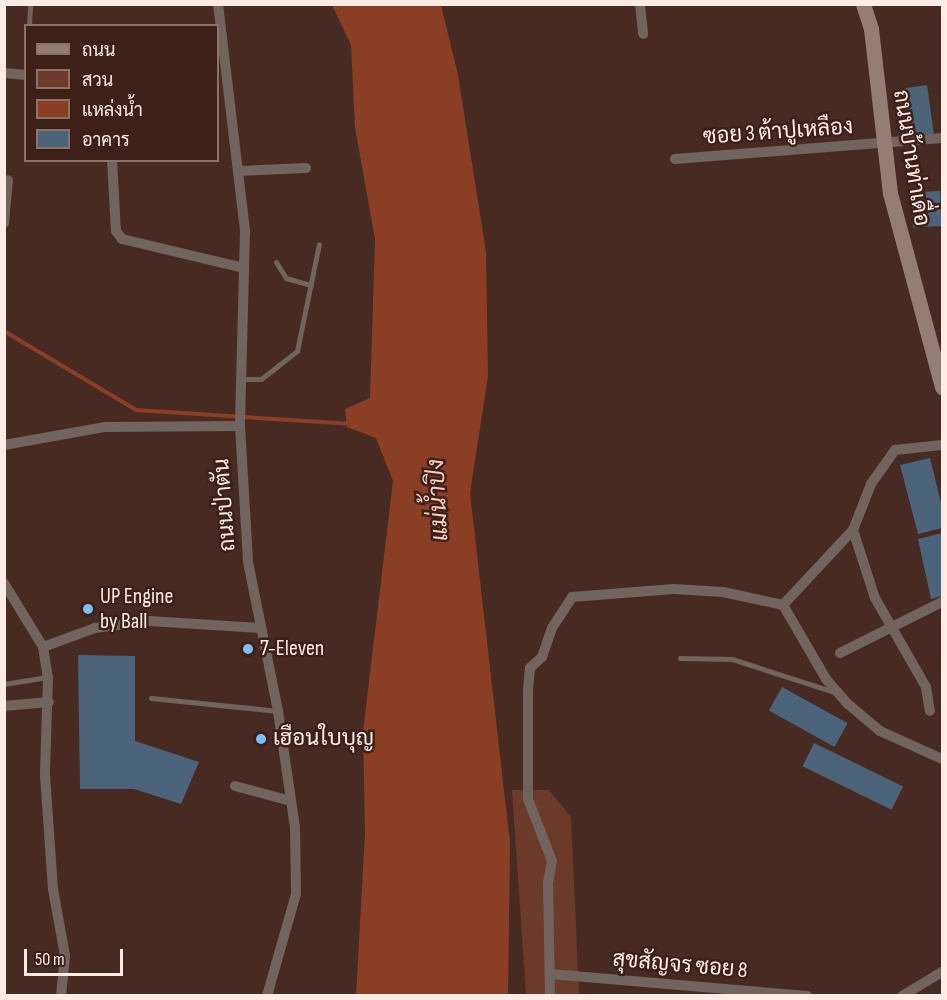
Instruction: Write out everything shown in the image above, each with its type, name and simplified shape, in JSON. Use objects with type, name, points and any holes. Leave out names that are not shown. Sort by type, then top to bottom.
[{"type":"street","name":"ถนนป่าตัน","points":[[218,4],[240,171],[244,268],[240,426],[248,562],[278,711],[291,801],[296,894],[267,996]]},
{"type":"street","points":[[640,4],[643,34]]},
{"type":"street","name":"ถนนบ้านท่าเดื่อ","points":[[863,4],[890,193],[942,387]]},
{"type":"street","points":[[4,74],[24,75]]},
{"type":"street","name":"ซอย 3 ต้าปูเหลือง","points":[[675,159],[942,138]]},
{"type":"street","points":[[112,162],[116,231],[122,239],[244,268]]},
{"type":"street","points":[[240,171],[306,168]]},
{"type":"street","points":[[4,223],[8,180]]},
{"type":"street","points":[[4,445],[105,427],[240,426]]},
{"type":"street","points":[[783,605],[853,530],[871,484],[895,450],[942,445]]},
{"type":"street","points":[[853,530],[875,598],[926,687],[930,711]]},
{"type":"street","points":[[4,582],[43,647],[48,676],[45,775],[54,889],[65,956],[61,996]]},
{"type":"street","points":[[550,996],[548,883],[552,861],[528,799],[528,690],[530,668],[542,657],[552,628],[572,597],[674,589],[723,592],[783,605],[838,693],[880,731],[942,759]]},
{"type":"street","points":[[840,653],[942,602]]},
{"type":"street","points":[[43,647],[95,628],[149,621],[261,628]]},
{"type":"street","points":[[4,706],[49,702]]},
{"type":"street","points":[[235,786],[291,801]]},
{"type":"street","points":[[902,996],[942,972]]},
{"type":"street","name":"สุขสัญจร ซอย 8","points":[[550,974],[807,996]]},
{"type":"lane","points":[[28,24],[30,4]]},
{"type":"lane","points":[[241,378],[261,379],[297,351],[320,244]]},
{"type":"lane","points":[[276,262],[286,278],[311,285]]},
{"type":"lane","points":[[680,658],[732,659],[838,693]]},
{"type":"lane","points":[[4,684],[48,676]]},
{"type":"lane","points":[[151,698],[278,711]]},
{"type":"green space","points":[[512,790],[549,790],[571,817],[579,995],[526,995]]},
{"type":"water","name":"แม่น้ำปิง","points":[[332,5],[441,5],[458,75],[486,252],[488,376],[470,493],[510,843],[508,995],[356,995],[365,834],[363,732],[393,481],[376,438],[347,427],[345,409],[370,398],[375,239],[355,128],[351,45]]},
{"type":"building","points":[[927,85],[934,134],[902,138],[895,89]]},
{"type":"building","points":[[940,191],[942,226],[913,227],[911,193]]},
{"type":"building","points":[[930,458],[942,507],[942,528],[918,534],[900,465]]},
{"type":"building","points":[[942,533],[942,596],[931,599],[918,539]]},
{"type":"building","points":[[78,655],[135,656],[135,741],[199,762],[181,804],[134,789],[80,789]]},
{"type":"building","points":[[782,687],[848,723],[835,747],[769,711]]},
{"type":"building","points":[[814,743],[903,786],[892,810],[803,766]]},
{"type":"waterway","points":[[4,331],[136,410],[350,424]]},
{"type":"place","name":"UP Engine by Ball","points":[[88,609]]},
{"type":"place","name":"7-Eleven","points":[[248,649]]},
{"type":"place","name":"เฮือนใบบุญ","points":[[261,739]]}]
